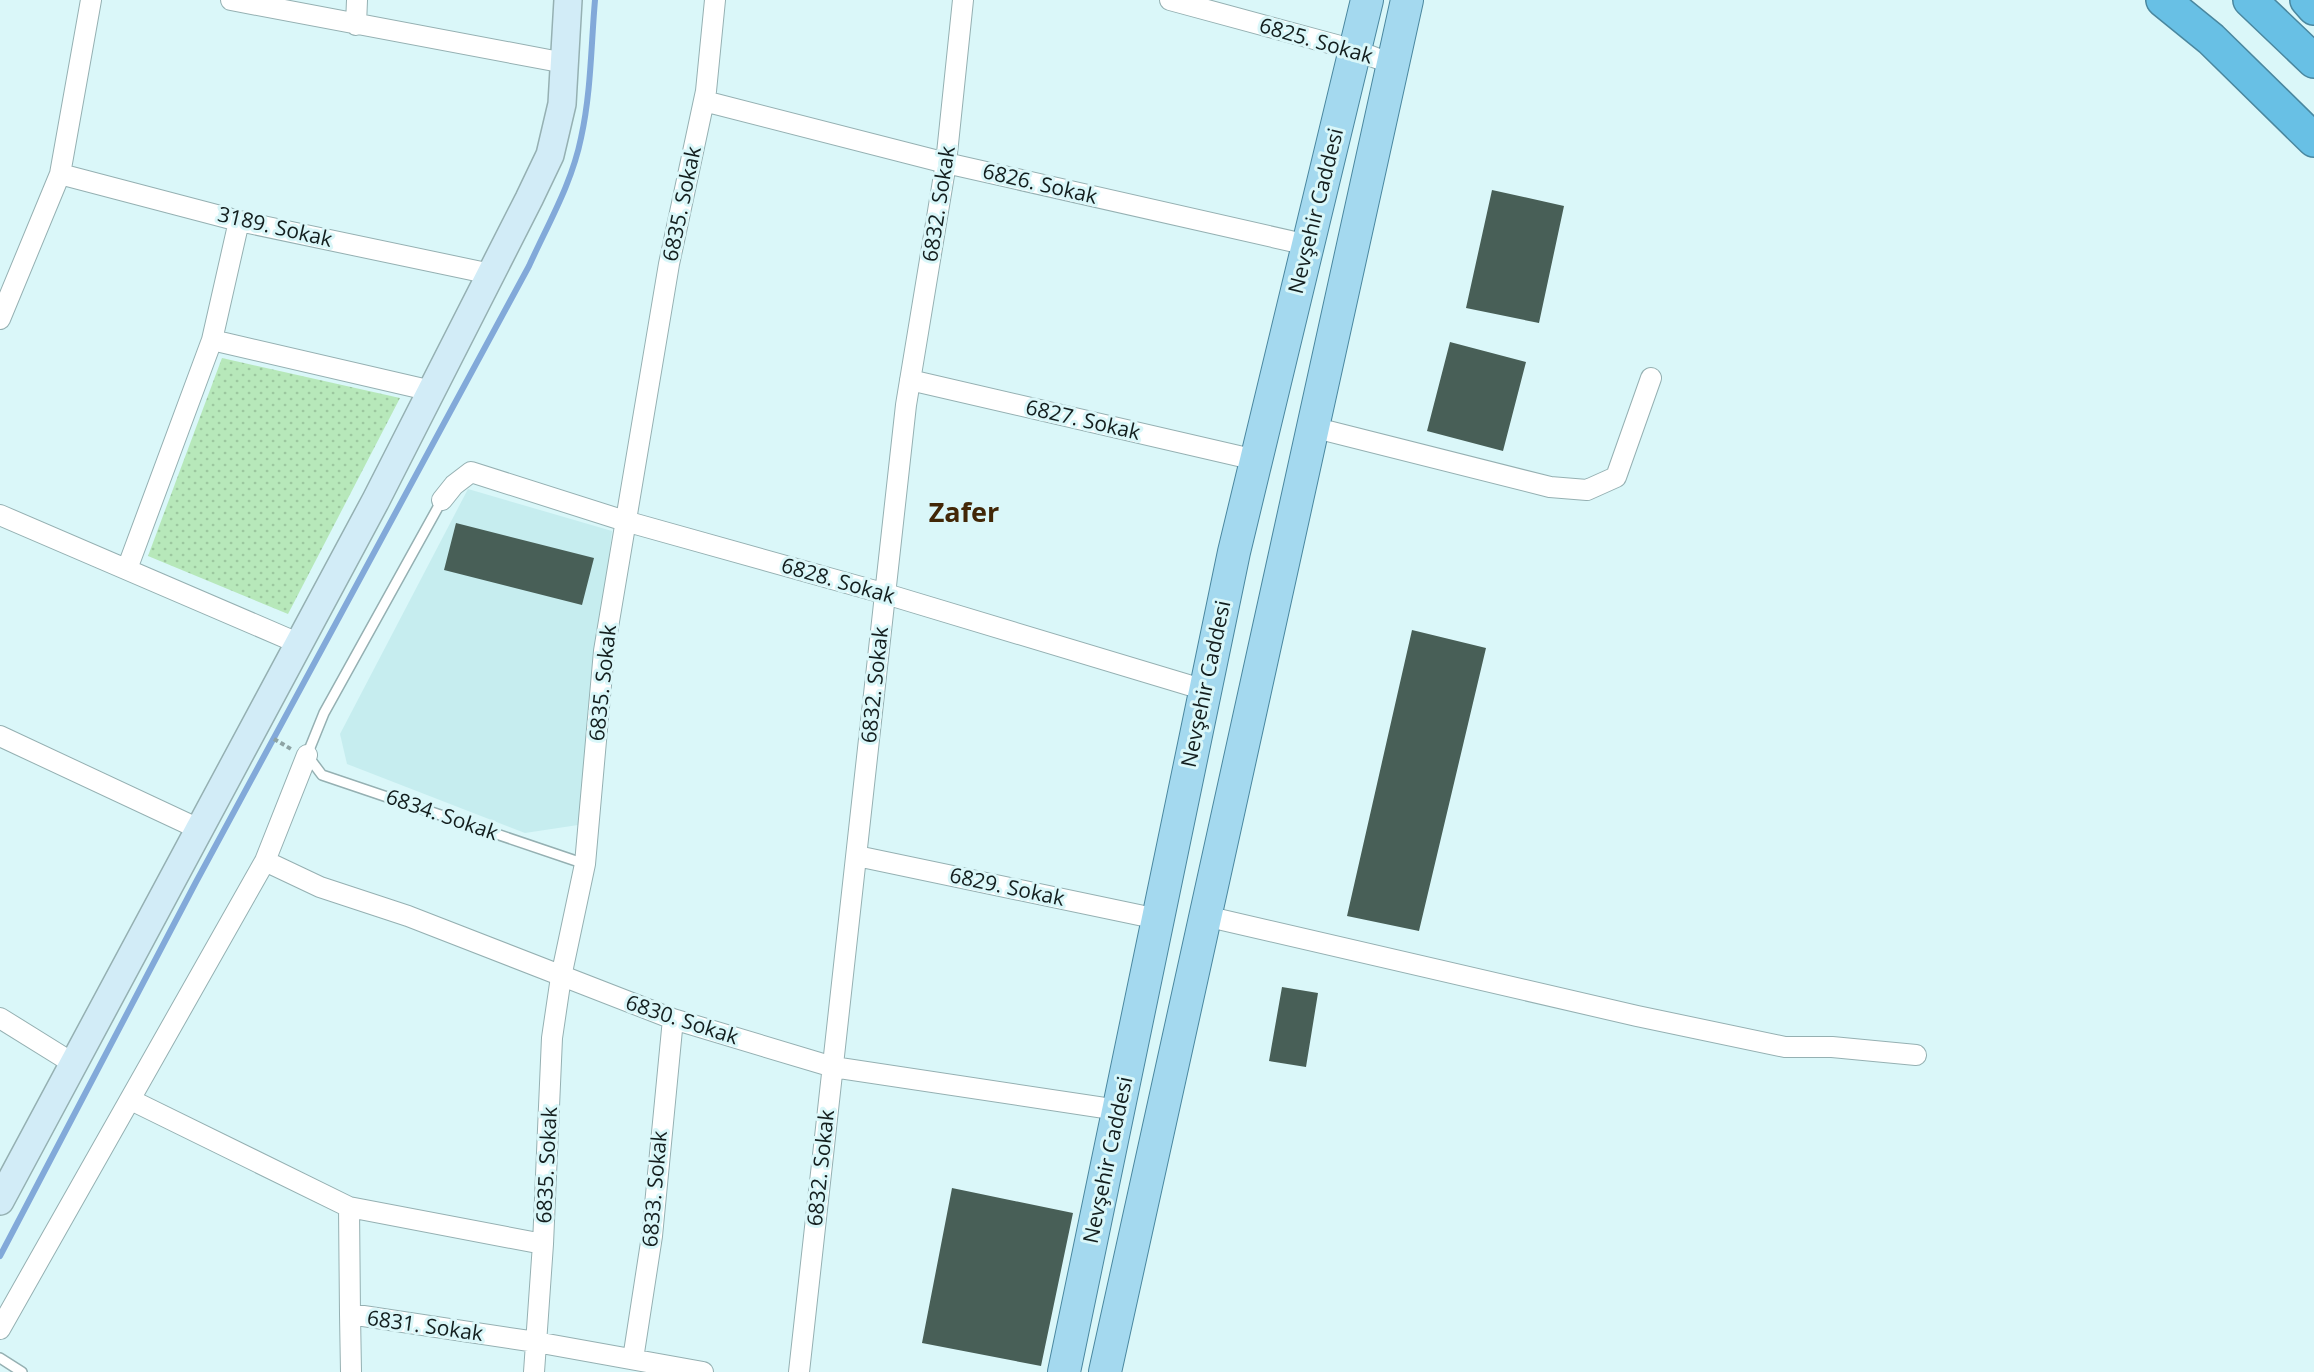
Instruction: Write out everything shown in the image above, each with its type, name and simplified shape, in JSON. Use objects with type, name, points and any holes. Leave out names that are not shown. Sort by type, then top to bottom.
[{"type":"highway","points":[[2163,0],[2211,39],[2314,140]]},
{"type":"highway","points":[[2191,0],[2251,51],[2314,112]]},
{"type":"highway","points":[[2250,0],[2314,61]]},
{"type":"highway","points":[[2307,0],[2314,8]]},
{"type":"main road","name":"Nevşehir Caddesi","points":[[1064,1372],[1205,690],[1256,460],[1367,0]]},
{"type":"main road","name":"Nevşehir Caddesi","points":[[1105,1372],[1407,0]]},
{"type":"street","points":[[0,319],[60,174],[91,0]]},
{"type":"street","points":[[231,0],[565,63]]},
{"type":"street","points":[[356,25],[357,0]]},
{"type":"street","points":[[0,1201],[300,644],[432,392],[550,155],[562,104],[568,0]]},
{"type":"street","name":"6835. Sokak","points":[[534,1372],[543,1244],[552,1038],[561,977],[585,864],[604,651],[669,264],[704,101],[716,0]]},
{"type":"street","name":"6832. Sokak","points":[[799,1372],[910,380],[946,163],[963,0]]},
{"type":"street","name":"6825. Sokak","points":[[1170,0],[1355,50],[1392,64]]},
{"type":"street","name":"6826. Sokak","points":[[704,101],[946,163],[1308,245]]},
{"type":"street","name":"3189. Sokak","points":[[60,174],[239,221],[491,274]]},
{"type":"street","points":[[127,569],[212,340],[239,221]]},
{"type":"street","points":[[212,340],[432,392]]},
{"type":"street","points":[[1312,427],[1550,487],[1587,490],[1616,477],[1651,378]]},
{"type":"street","name":"6827. Sokak","points":[[910,380],[1256,460]]},
{"type":"street","name":"6828. Sokak","points":[[442,500],[454,485],[471,472],[625,521],[886,594],[1205,690]]},
{"type":"street","points":[[0,515],[300,644]]},
{"type":"street","points":[[0,736],[201,830]]},
{"type":"street","points":[[0,1329],[265,861],[307,755]]},
{"type":"street","name":"6829. Sokak","points":[[857,856],[1158,919]]},
{"type":"street","name":"6830. Sokak","points":[[265,861],[320,887],[408,916],[673,1019],[833,1067],[1118,1110]]},
{"type":"street","points":[[1205,916],[1637,1016],[1785,1047],[1832,1047],[1916,1054]]},
{"type":"street","points":[[0,1018],[74,1064]]},
{"type":"street","name":"6833. Sokak","points":[[633,1359],[652,1236],[673,1019]]},
{"type":"street","points":[[131,1100],[349,1207],[543,1244]]},
{"type":"street","name":"6831. Sokak","points":[[349,1207],[350,1314],[536,1342],[704,1372]]},
{"type":"street","points":[[350,1314],[351,1372]]},
{"type":"lane","points":[[307,755],[324,713],[442,500]]},
{"type":"lane","name":"6834. Sokak","points":[[307,755],[322,775],[585,864]]},
{"type":"lane","points":[[0,1358],[22,1372]]},
{"type":"shaded area","points":[[468,489],[612,531],[578,825],[525,833],[347,764],[340,734]]},
{"type":"green space","points":[[222,358],[400,398],[288,614],[148,556]]},
{"type":"building","points":[[1492,190],[1564,206],[1539,323],[1466,308]]},
{"type":"building","points":[[1450,342],[1526,362],[1503,451],[1427,431]]},
{"type":"building","points":[[456,523],[594,558],[582,605],[444,570]]},
{"type":"building","points":[[1412,630],[1486,648],[1419,931],[1347,916]]},
{"type":"building","points":[[1282,987],[1318,993],[1306,1067],[1269,1061]]},
{"type":"building","points":[[952,1188],[1073,1213],[1041,1366],[922,1343]]},
{"type":"waterway","points":[[0,1256],[196,882],[529,266],[566,187],[577,155],[589,87],[595,0]]},
{"type":"district","name":"Zafer","points":[[964,513]]}]
